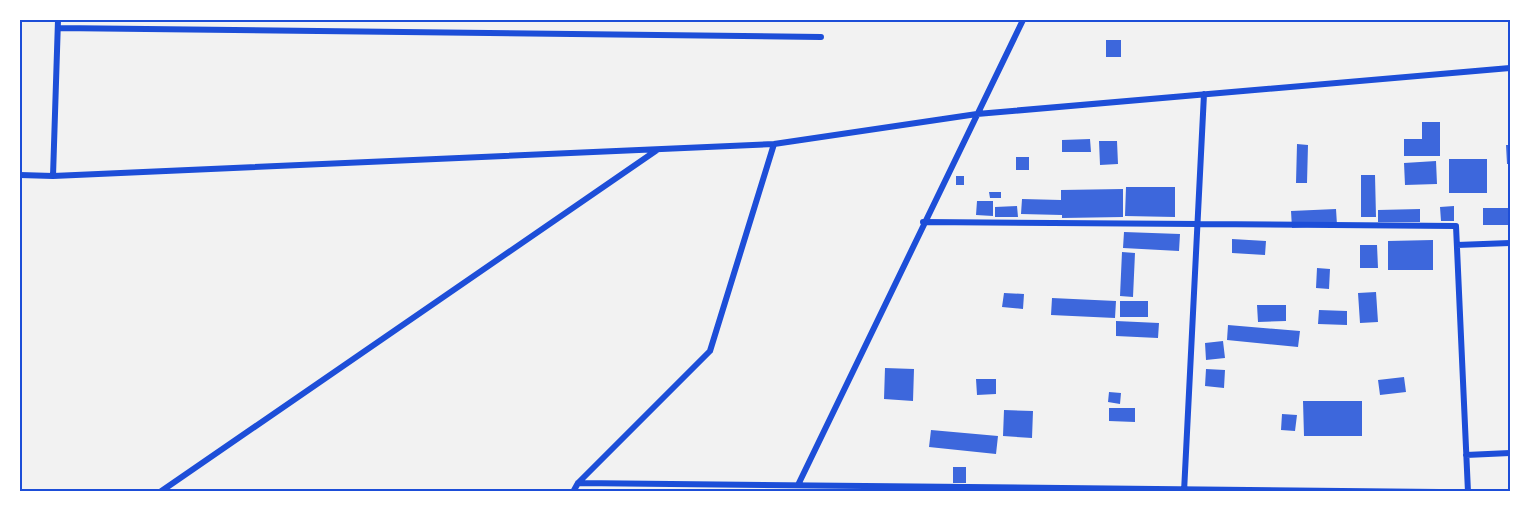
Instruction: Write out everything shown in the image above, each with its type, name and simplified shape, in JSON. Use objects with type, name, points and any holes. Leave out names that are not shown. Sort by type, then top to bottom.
[{"type":"street","points":[[53,176],[58,20]]},
{"type":"street","points":[[798,485],[1023,20]]},
{"type":"street","points":[[58,28],[821,37]]},
{"type":"street","points":[[20,175],[53,176],[774,144],[976,114],[1510,69]]},
{"type":"street","points":[[1184,490],[1204,94]]},
{"type":"street","points":[[573,492],[578,483],[710,351],[774,144]]},
{"type":"street","points":[[160,492],[658,149]]},
{"type":"street","points":[[924,222],[1456,226],[1468,492]]},
{"type":"street","points":[[1457,245],[1510,243]]},
{"type":"street","points":[[1466,455],[1510,453]]},
{"type":"street","points":[[578,483],[1439,492]]},
{"type":"building","points":[[1106,40],[1121,40],[1121,57],[1106,57]]},
{"type":"building","points":[[1422,122],[1440,122],[1440,156],[1404,156],[1404,139],[1422,139]]},
{"type":"building","points":[[1090,139],[1091,152],[1062,152],[1062,140]]},
{"type":"building","points":[[1099,141],[1117,141],[1118,164],[1100,165]]},
{"type":"building","points":[[1297,144],[1308,145],[1307,183],[1296,183]]},
{"type":"building","points":[[1506,145],[1510,145],[1510,164],[1507,164]]},
{"type":"building","points":[[1016,157],[1029,157],[1029,170],[1016,170]]},
{"type":"building","points":[[1449,159],[1487,159],[1487,193],[1449,193]]},
{"type":"building","points":[[1436,161],[1437,184],[1405,185],[1404,163]]},
{"type":"building","points":[[1361,175],[1375,175],[1376,217],[1361,217]]},
{"type":"building","points":[[956,176],[964,176],[964,185],[956,185]]},
{"type":"building","points":[[1126,187],[1175,187],[1175,217],[1125,216]]},
{"type":"building","points":[[1123,189],[1123,217],[1062,218],[1062,215],[1021,214],[1022,199],[1061,200],[1061,190]]},
{"type":"building","points":[[989,192],[1001,192],[1001,198],[990,198]]},
{"type":"building","points":[[977,201],[993,201],[993,216],[976,215]]},
{"type":"building","points":[[1017,206],[1018,217],[995,217],[995,207]]},
{"type":"building","points":[[1454,206],[1454,221],[1441,221],[1440,207]]},
{"type":"building","points":[[1483,208],[1510,208],[1510,225],[1483,225]]},
{"type":"building","points":[[1336,209],[1337,225],[1292,228],[1291,211]]},
{"type":"building","points":[[1420,209],[1420,222],[1378,222],[1378,210]]},
{"type":"building","points":[[1124,232],[1180,234],[1179,251],[1123,248]]},
{"type":"building","points":[[1232,239],[1266,241],[1265,255],[1232,253]]},
{"type":"building","points":[[1433,240],[1433,270],[1388,270],[1388,241]]},
{"type":"building","points":[[1360,245],[1377,245],[1378,268],[1360,268]]},
{"type":"building","points":[[1122,252],[1135,253],[1133,297],[1120,296]]},
{"type":"building","points":[[1317,268],[1330,269],[1329,289],[1316,288]]},
{"type":"building","points":[[1376,292],[1378,322],[1360,323],[1358,293]]},
{"type":"building","points":[[1004,293],[1024,294],[1023,309],[1002,307]]},
{"type":"building","points":[[1052,298],[1116,301],[1115,318],[1051,315]]},
{"type":"building","points":[[1120,301],[1148,301],[1148,317],[1120,317]]},
{"type":"building","points":[[1257,305],[1286,305],[1286,321],[1258,322]]},
{"type":"building","points":[[1319,310],[1347,311],[1347,325],[1318,324]]},
{"type":"building","points":[[1116,321],[1159,323],[1158,338],[1116,336]]},
{"type":"building","points":[[1228,325],[1300,331],[1298,347],[1227,340]]},
{"type":"building","points":[[1223,341],[1225,358],[1206,360],[1205,343]]},
{"type":"building","points":[[885,368],[914,369],[913,401],[884,399]]},
{"type":"building","points":[[1206,369],[1225,370],[1224,388],[1205,386]]},
{"type":"building","points":[[1404,377],[1406,392],[1380,395],[1378,380]]},
{"type":"building","points":[[976,379],[996,379],[996,394],[977,395]]},
{"type":"building","points":[[1109,392],[1121,393],[1120,404],[1108,402]]},
{"type":"building","points":[[1303,401],[1362,401],[1362,436],[1304,436]]},
{"type":"building","points":[[1109,408],[1135,408],[1135,422],[1109,421]]},
{"type":"building","points":[[1004,410],[1033,411],[1032,438],[1003,436]]},
{"type":"building","points":[[1282,414],[1297,415],[1295,431],[1281,430]]},
{"type":"building","points":[[931,430],[998,436],[996,454],[929,447]]},
{"type":"building","points":[[953,467],[966,467],[966,483],[953,483]]}]
